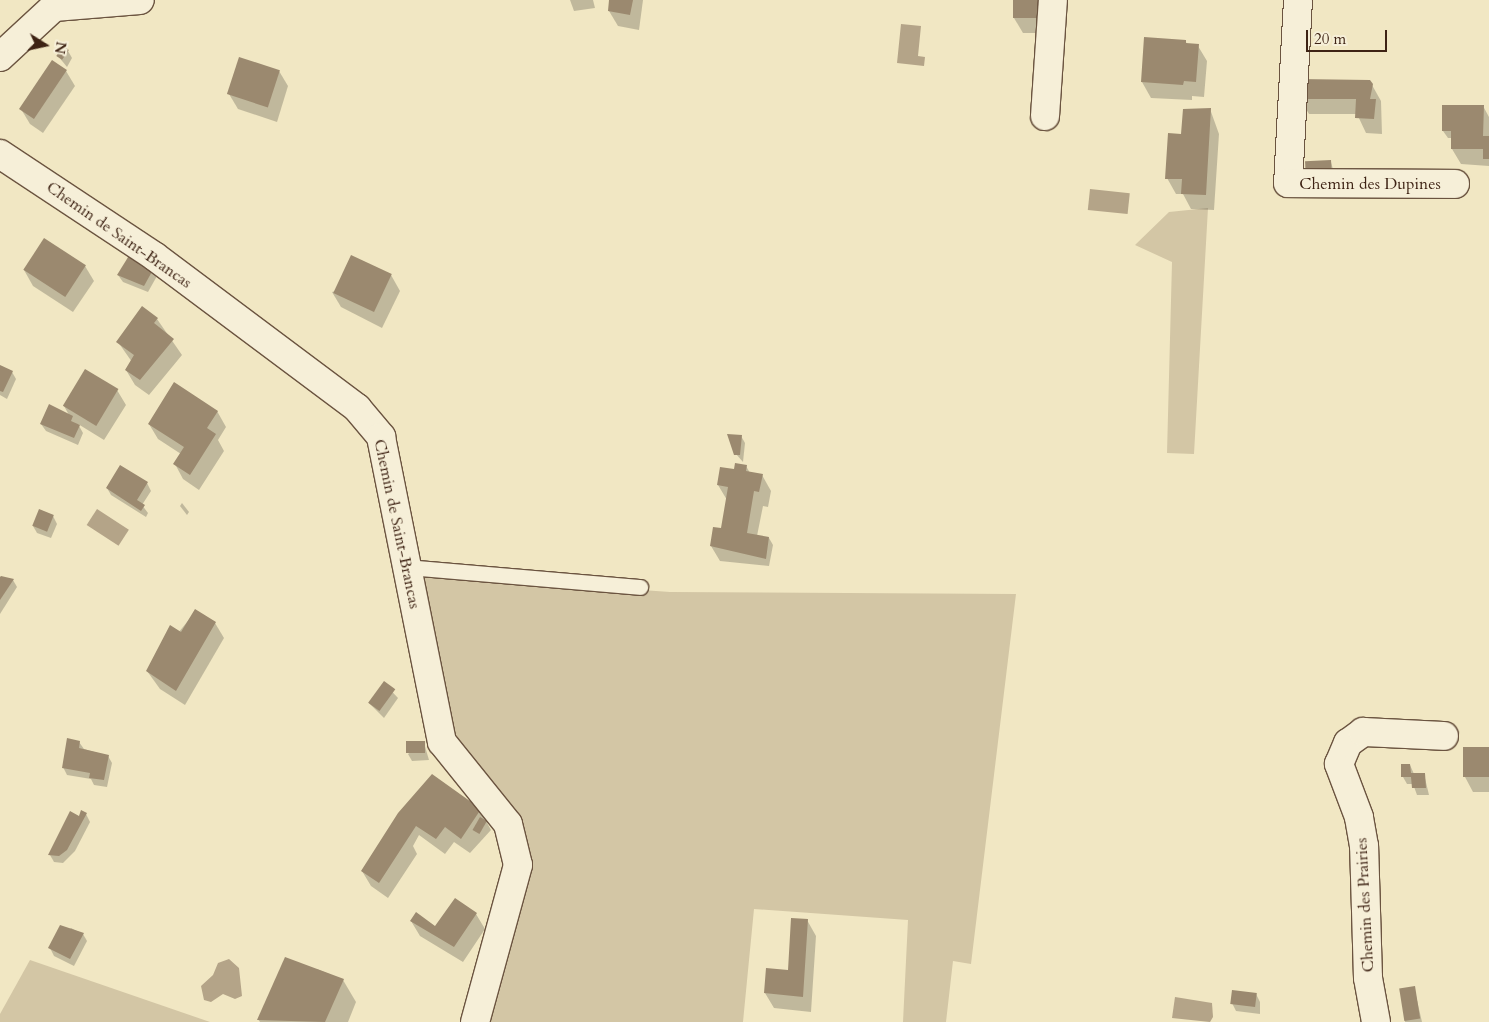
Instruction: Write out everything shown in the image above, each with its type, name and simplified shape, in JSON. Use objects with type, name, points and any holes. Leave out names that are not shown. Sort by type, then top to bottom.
[{"type":"street","points":[[0,57],[52,4],[140,0]]},
{"type":"street","points":[[1045,116],[1053,0]]},
{"type":"street","name":"Chemin des Dupines","points":[[1298,0],[1288,183],[1455,184]]},
{"type":"street","name":"Chemin de Saint-Brancas","points":[[0,154],[154,256],[357,408],[381,437],[442,742],[508,824],[518,865],[475,1022]]},
{"type":"street","name":"Chemin des Prairies","points":[[1376,1022],[1368,978],[1364,846],[1359,817],[1339,764],[1348,742],[1363,732],[1444,736]]},
{"type":"lane","points":[[407,567],[640,587]]},
{"type":"shaded area","points":[[901,24],[921,26],[918,56],[925,57],[924,66],[897,63]]},
{"type":"shaded area","points":[[1090,189],[1130,193],[1128,214],[1088,210]]},
{"type":"shaded area","points":[[1208,208],[1194,454],[1167,453],[1172,262],[1135,245],[1169,212]]},
{"type":"shaded area","points":[[97,509],[129,530],[119,546],[87,525]]},
{"type":"shaded area","points":[[418,574],[670,592],[1016,594],[971,964],[953,961],[946,1022],[903,1022],[908,920],[754,909],[743,1022],[482,1022],[526,877],[446,714]]},
{"type":"shaded area","points":[[229,959],[239,968],[242,996],[235,999],[223,994],[211,1002],[204,1000],[201,986],[213,975],[218,963]]},
{"type":"shaded area","points":[[30,960],[210,1022],[0,1022],[0,1014]]},
{"type":"shaded area","points":[[1175,997],[1212,1003],[1213,1017],[1210,1022],[1172,1018]]},
{"type":"building","points":[[609,0],[633,0],[630,15],[608,11]]},
{"type":"building","points":[[1013,0],[1040,0],[1040,18],[1013,18]]},
{"type":"building","points":[[1144,37],[1186,40],[1186,43],[1199,44],[1196,82],[1184,81],[1183,85],[1141,82]]},
{"type":"building","points":[[63,46],[69,50],[62,60],[56,56]]},
{"type":"building","points":[[239,57],[280,70],[268,107],[227,94]]},
{"type":"building","points":[[52,60],[67,70],[34,119],[19,109]]},
{"type":"building","points":[[1299,79],[1370,80],[1373,84],[1370,99],[1376,99],[1374,119],[1355,118],[1356,99],[1299,99]]},
{"type":"building","points":[[1442,105],[1484,105],[1483,136],[1489,136],[1489,159],[1483,159],[1483,149],[1451,149],[1451,131],[1442,131]]},
{"type":"building","points":[[1211,108],[1206,195],[1181,194],[1182,179],[1165,179],[1168,133],[1181,134],[1183,109]]},
{"type":"building","points":[[1331,160],[1332,179],[1306,180],[1305,161]]},
{"type":"building","points":[[44,238],[86,265],[65,297],[23,270]]},
{"type":"building","points":[[130,254],[154,268],[144,286],[117,275]]},
{"type":"building","points":[[351,255],[392,274],[374,312],[333,293]]},
{"type":"building","points":[[142,306],[158,318],[154,323],[174,339],[140,380],[125,370],[134,355],[116,342]]},
{"type":"building","points":[[0,365],[13,371],[3,392],[0,391]]},
{"type":"building","points":[[85,369],[118,389],[96,426],[63,406]]},
{"type":"building","points":[[174,382],[218,411],[207,428],[216,434],[190,475],[173,464],[184,447],[148,424]]},
{"type":"building","points":[[49,404],[73,416],[71,421],[80,425],[74,438],[40,424]]},
{"type":"building","points":[[727,434],[742,435],[740,455],[734,455]]},
{"type":"building","points":[[735,463],[747,465],[746,471],[763,474],[759,492],[754,491],[747,533],[769,537],[766,559],[710,546],[713,527],[721,528],[728,487],[717,485],[720,467],[734,469]]},
{"type":"building","points":[[120,465],[148,482],[137,500],[145,505],[141,511],[106,488]]},
{"type":"building","points":[[39,509],[54,515],[47,532],[32,526]]},
{"type":"building","points":[[0,577],[14,579],[0,600]]},
{"type":"building","points":[[195,609],[216,622],[176,691],[146,671],[170,625],[181,632]]},
{"type":"building","points":[[384,681],[395,689],[379,711],[368,703]]},
{"type":"building","points":[[67,738],[80,741],[79,748],[109,755],[104,780],[89,778],[90,773],[62,768]]},
{"type":"building","points":[[406,741],[425,741],[425,753],[406,753]]},
{"type":"building","points":[[1463,747],[1489,747],[1489,777],[1463,777]]},
{"type":"building","points":[[1401,764],[1410,764],[1411,773],[1425,773],[1426,788],[1412,788],[1411,777],[1401,777]]},
{"type":"building","points":[[432,774],[481,809],[461,839],[445,827],[436,839],[416,826],[379,883],[361,871],[398,813]]},
{"type":"building","points":[[81,810],[87,813],[67,850],[59,856],[48,855],[70,811],[79,816]]},
{"type":"building","points":[[480,817],[487,821],[479,834],[472,830]]},
{"type":"building","points":[[455,898],[477,913],[454,947],[410,921],[416,912],[435,926]]},
{"type":"building","points":[[791,918],[808,919],[803,997],[764,993],[766,968],[788,970]]},
{"type":"building","points":[[60,925],[84,933],[70,959],[48,948]]},
{"type":"building","points":[[285,957],[344,979],[325,1022],[257,1020]]},
{"type":"building","points":[[1415,986],[1420,1019],[1404,1021],[1399,989]]},
{"type":"building","points":[[1232,990],[1257,993],[1255,1007],[1230,1004]]}]
